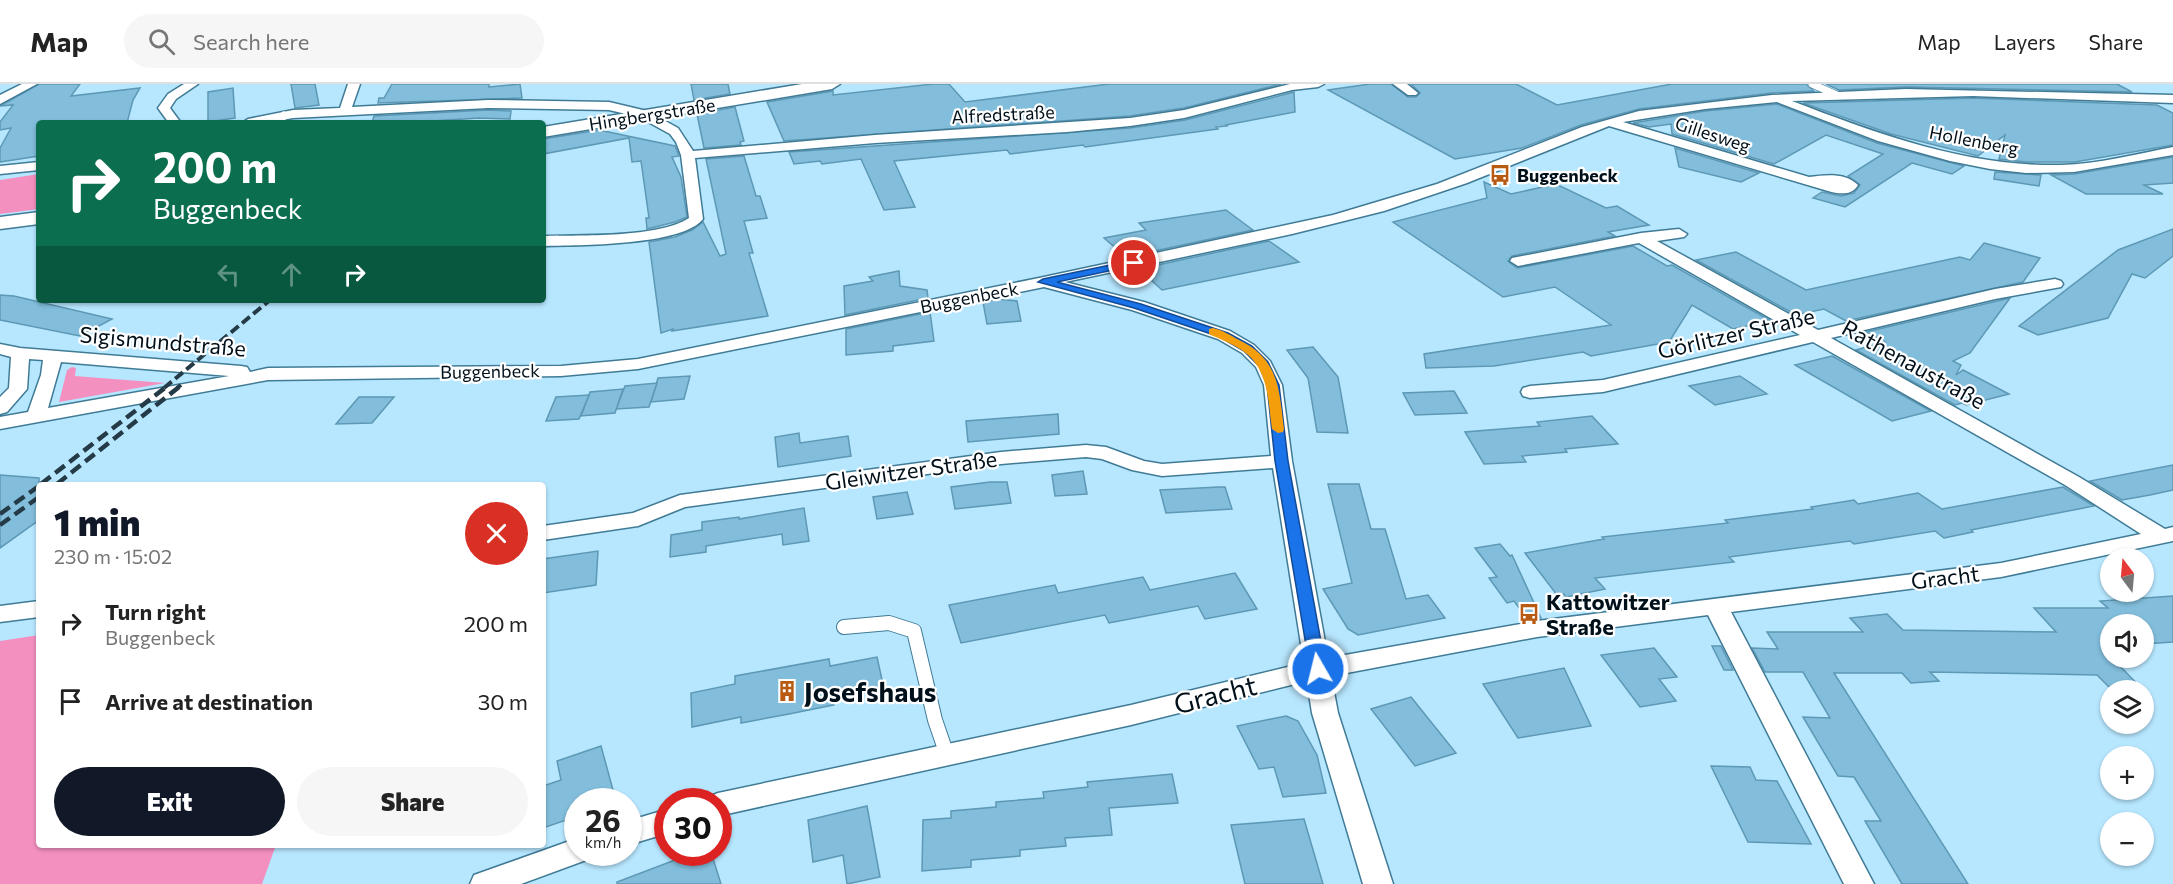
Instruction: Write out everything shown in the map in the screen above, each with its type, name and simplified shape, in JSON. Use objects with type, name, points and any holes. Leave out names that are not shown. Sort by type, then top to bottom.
[{"type":"street","points":[[0,100],[31,84]]},
{"type":"street","points":[[173,120],[164,108],[165,104],[174,95],[192,84]]},
{"type":"street","points":[[345,111],[354,84]]},
{"type":"street","name":"Hingbergstraße","points":[[546,131],[832,84]]},
{"type":"street","name":"Alfredstraße","points":[[688,155],[875,139],[1119,123],[1184,114],[1292,87],[1317,84]]},
{"type":"street","points":[[1399,84],[1412,93]]},
{"type":"street","points":[[1868,84],[1886,92]]},
{"type":"street","points":[[2143,84],[2173,99]]},
{"type":"street","name":"Buggenbeck","points":[[0,423],[268,374],[561,371],[638,364],[1043,282],[1337,219],[1456,182],[1578,131],[1609,122],[1676,109],[1776,98],[1886,92],[2007,93],[2173,99]]},
{"type":"street","name":"Hollenberg","points":[[1776,98],[1878,136],[1932,152],[1983,163],[2058,170],[2084,168],[2173,152]]},
{"type":"street","points":[[282,119],[345,111],[488,104],[597,105],[643,114],[674,131],[682,141],[688,155],[696,219],[688,227],[639,235],[546,241]]},
{"type":"street","name":"Gillesweg","points":[[1609,122],[1700,147],[1720,156],[1806,181]]},
{"type":"street","points":[[0,170],[36,166]]},
{"type":"street","points":[[0,223],[36,218]]},
{"type":"street","points":[[1518,261],[1641,238],[1679,234]]},
{"type":"street","name":"Rathenaustraße","points":[[1641,238],[2167,536]]},
{"type":"street","points":[[1043,282],[1138,306],[1224,335],[1248,349],[1264,365],[1273,385],[1282,461],[1324,713],[1378,884]]},
{"type":"street","name":"Görlitzer Straße","points":[[1530,392],[1603,386],[1995,294],[2055,284]]},
{"type":"street","name":"Sigismundstraße","points":[[0,349],[20,353],[268,374]]},
{"type":"street","points":[[0,408],[18,389],[20,353]]},
{"type":"street","name":"Sigismundstraße","points":[[36,416],[50,375],[53,356]]},
{"type":"street","name":"Gleiwitzer Straße","points":[[546,533],[638,519],[680,501],[1001,458],[1086,451],[1106,453],[1138,466],[1162,470],[1282,461]]},
{"type":"street","name":"Gracht","points":[[732,802],[1131,715],[1318,669],[1537,629],[2001,570],[2167,536]]},
{"type":"street","points":[[1715,605],[1858,884]]},
{"type":"street","points":[[0,614],[36,609]]},
{"type":"street","points":[[485,884],[564,855]]},
{"type":"lane","points":[[1812,84],[1837,95]]},
{"type":"lane","points":[[844,627],[889,621],[902,624],[914,631],[935,720],[947,754]]},
{"type":"shaded area","points":[[36,174],[36,209],[0,214],[0,180]]},
{"type":"shaded area","points":[[72,367],[76,368],[75,376],[165,383],[59,402],[67,370]]},
{"type":"shaded area","points":[[36,635],[36,848],[275,848],[262,884],[0,884],[0,641]]},
{"type":"building","points":[[39,84],[80,84],[71,96],[140,88],[133,100],[128,120],[36,120],[36,156],[0,162],[0,148],[11,128],[0,130],[0,122],[13,105],[0,106]]},
{"type":"building","points":[[291,84],[315,84],[319,105],[295,108]]},
{"type":"building","points":[[392,84],[489,84],[489,87],[520,84],[522,98],[378,103],[379,98],[384,98]]},
{"type":"building","points":[[691,84],[728,84],[730,94],[694,100]]},
{"type":"building","points":[[949,84],[965,102],[1109,84],[1281,84],[1184,108],[1130,116],[784,141],[767,102],[833,91],[833,95]]},
{"type":"building","points":[[1370,84],[1391,84],[1408,97],[1416,97],[1420,93],[1411,84],[1516,84],[1557,105],[1672,84],[1806,84],[1814,91],[1772,93],[1639,109],[1581,125],[1522,148],[1455,159],[1328,90]]},
{"type":"building","points":[[1826,84],[2117,84],[2132,92],[1906,87],[1839,90]]},
{"type":"building","points":[[233,88],[235,118],[208,120],[208,92]]},
{"type":"building","points":[[1294,92],[1295,112],[1216,127],[1218,129],[1085,147],[1083,145],[1010,154],[1007,150],[894,161],[915,207],[884,210],[861,159],[822,164],[820,161],[794,164],[789,152],[1130,128],[1185,120]]},
{"type":"building","points":[[1973,98],[2157,105],[2173,113],[2173,145],[2075,162],[2026,162],[1999,159],[2005,135],[1978,156],[1891,134],[1803,103]]},
{"type":"building","points":[[1777,104],[1877,143],[1964,166],[1952,174],[1912,163],[1845,207],[1813,198],[1822,192],[1841,196],[1854,193],[1860,185],[1848,176],[1883,154],[1826,135],[1774,164],[1672,134],[1671,124],[1649,127],[1633,123],[1705,111]]},
{"type":"building","points":[[735,107],[744,141],[740,142],[741,145],[704,148],[697,114]]},
{"type":"building","points":[[488,110],[511,111],[510,119],[373,120],[374,116]]},
{"type":"building","points":[[599,130],[675,146],[679,156],[672,157],[681,177],[687,217],[647,229],[646,218],[649,218],[641,161],[632,162],[629,138],[546,153],[546,139]]},
{"type":"building","points":[[1675,148],[1759,173],[1741,182],[1679,167]]},
{"type":"building","points":[[744,156],[756,196],[760,196],[767,218],[744,221],[753,253],[749,253],[768,316],[672,331],[673,329],[661,333],[649,242],[675,237],[692,230],[703,222],[720,256],[726,254],[706,159]]},
{"type":"building","points":[[2173,157],[2173,183],[2144,185],[2163,194],[2086,194],[2051,175],[2074,174]]},
{"type":"building","points":[[1995,172],[2041,175],[2039,186],[1994,179]]},
{"type":"building","points":[[1484,182],[1511,194],[1556,184],[1606,208],[1617,206],[1649,225],[1608,232],[1615,236],[1512,256],[1508,261],[1517,268],[1633,246],[1667,266],[1672,265],[1771,321],[1733,329],[1692,305],[1669,342],[1591,356],[1583,352],[1494,366],[1426,368],[1424,354],[1611,325],[1555,287],[1503,297],[1393,222],[1487,198]]},
{"type":"building","points":[[1226,210],[1253,230],[1126,257],[1104,238],[1146,230],[1139,223]]},
{"type":"building","points":[[2173,229],[2173,256],[2145,278],[2132,274],[2108,318],[2038,335],[2019,326],[2118,250]]},
{"type":"building","points":[[1269,241],[1299,262],[1162,290],[1139,269]]},
{"type":"building","points":[[1984,243],[2040,258],[2023,282],[1846,321],[1824,309],[1796,315],[1696,260],[1736,252],[1806,290],[1960,257],[1970,260]]},
{"type":"building","points":[[899,271],[900,286],[927,290],[928,298],[845,315],[844,286],[873,281],[869,277]]},
{"type":"building","points":[[0,295],[14,296],[112,319],[80,336],[0,320]]},
{"type":"building","points":[[2010,298],[1970,353],[1953,361],[1961,365],[1956,375],[1963,370],[2009,394],[1966,405],[1962,403],[1955,405],[1856,350],[1885,342],[1866,332]]},
{"type":"building","points":[[998,299],[1017,301],[1021,321],[987,324],[983,302]]},
{"type":"building","points":[[930,312],[934,341],[893,346],[893,351],[846,355],[846,329]]},
{"type":"building","points":[[1313,347],[1338,377],[1348,433],[1317,432],[1308,378],[1287,350]]},
{"type":"building","points":[[1832,356],[1931,411],[1892,421],[1795,365]]},
{"type":"building","points":[[690,376],[684,399],[651,402],[658,378]]},
{"type":"building","points":[[1740,376],[1767,394],[1715,405],[1689,386]]},
{"type":"building","points":[[657,383],[649,407],[616,409],[625,386]]},
{"type":"building","points":[[623,389],[615,413],[581,416],[590,392]]},
{"type":"building","points":[[1454,391],[1467,413],[1415,415],[1403,393]]},
{"type":"building","points":[[589,395],[579,419],[546,421],[556,397]]},
{"type":"building","points":[[359,397],[394,397],[372,423],[336,424]]},
{"type":"building","points":[[1058,414],[1059,434],[968,442],[966,421]]},
{"type":"building","points":[[1592,416],[1618,444],[1522,456],[1526,462],[1484,464],[1465,432],[1540,426],[1537,422]]},
{"type":"building","points":[[799,433],[800,443],[848,436],[851,456],[778,467],[775,437]]},
{"type":"building","points":[[2173,465],[2173,490],[2150,495],[2122,500],[2090,481]]},
{"type":"building","points":[[1083,471],[1087,494],[1055,496],[1052,475]]},
{"type":"building","points":[[0,475],[39,478],[39,482],[36,482],[36,522],[0,548]]},
{"type":"building","points":[[1007,482],[1011,503],[955,509],[951,487]]},
{"type":"building","points":[[1328,484],[1359,484],[1371,529],[1385,529],[1406,599],[1428,595],[1445,618],[1358,635],[1348,629],[1323,589],[1352,583]]},
{"type":"building","points":[[1225,487],[1232,509],[1166,513],[1160,490]]},
{"type":"building","points":[[2063,487],[2094,506],[1971,530],[1973,532],[1944,538],[1935,531],[1854,544],[1850,541],[1729,557],[1734,562],[1595,578],[1605,589],[1566,597],[1564,594],[1557,595],[1525,553],[1604,539],[1602,537],[1728,523],[1725,520],[1813,509],[1811,507],[1854,500],[1858,504],[1918,493],[1942,509]]},
{"type":"building","points":[[907,492],[913,514],[877,519],[873,497]]},
{"type":"building","points":[[804,508],[809,541],[783,545],[782,534],[706,546],[706,552],[670,557],[671,535],[702,530],[702,522],[739,517],[739,519]]},
{"type":"building","points":[[1500,544],[1510,556],[1512,555],[1541,618],[1528,620],[1514,601],[1507,603],[1489,578],[1497,577],[1475,548]]},
{"type":"building","points":[[598,551],[596,585],[546,593],[546,559]]},
{"type":"building","points":[[1235,573],[1257,609],[1205,619],[1198,606],[1109,623],[1105,615],[961,643],[949,605],[1055,585],[1058,593],[1143,577],[1150,590]]},
{"type":"building","points":[[2173,596],[2173,642],[2154,643],[2154,614],[2100,614],[2100,668],[2122,668],[2133,680],[2102,680],[2097,675],[1930,672],[1939,681],[1911,683],[1902,673],[1834,673],[1968,884],[1902,884],[1865,821],[1881,821],[1854,777],[1838,776],[1803,717],[1830,718],[1803,672],[1765,672],[1752,648],[1778,649],[1767,632],[1863,632],[1850,618],[1887,614],[1903,630],[2056,632],[2034,608],[2108,608],[2101,602],[2154,602],[2154,597]]},
{"type":"building","points":[[1712,646],[1721,646],[1733,670],[1724,670]]},
{"type":"building","points":[[1654,648],[1677,677],[1659,679],[1676,701],[1640,707],[1601,655]]},
{"type":"building","name":"Josefshaus","points":[[877,657],[884,689],[833,699],[834,705],[789,714],[741,723],[741,717],[692,727],[691,693],[735,684],[735,676],[829,659],[830,666]]},
{"type":"building","points":[[1564,668],[1591,726],[1518,738],[1483,684]]},
{"type":"building","points":[[1411,697],[1456,753],[1415,766],[1371,709]]},
{"type":"building","points":[[1286,716],[1298,721],[1317,755],[1326,793],[1283,797],[1274,767],[1259,769],[1237,726]]},
{"type":"building","points":[[601,746],[612,788],[564,788],[564,821],[546,827],[546,785],[561,780],[557,761]]},
{"type":"building","points":[[1711,766],[1750,767],[1756,780],[1777,781],[1811,844],[1748,842]]},
{"type":"building","points":[[1172,774],[1178,803],[1109,808],[1112,835],[1065,838],[1066,846],[1020,850],[1020,856],[971,860],[971,867],[922,871],[923,820],[951,818],[951,811],[996,807],[996,802],[1044,798],[1043,792],[1088,787],[1087,782]]},
{"type":"building","points":[[867,806],[880,877],[847,884],[843,855],[813,862],[808,820]]},
{"type":"building","points":[[1304,819],[1323,884],[1245,884],[1231,825]]},
{"type":"building","points":[[659,866],[715,866],[721,884],[617,884],[617,882]]},
{"type":"railway","points":[[164,388],[266,303]]},
{"type":"railway","points":[[177,388],[181,385]]},
{"type":"railway","points":[[44,482],[166,387]]},
{"type":"railway","points":[[60,482],[179,387]]},
{"type":"railway","points":[[0,514],[36,488]]},
{"type":"railway","points":[[0,525],[36,499]]},
{"type":"slow traffic","points":[[1213,331],[1248,349],[1264,365],[1273,385],[1278,429]]},
{"type":"place","name":"Buggenbeck","points":[[1500,175]]},
{"type":"place","name":"Kattowitzer Straße","points":[[1529,614]]},
{"type":"place","name":"Josefshaus","points":[[787,691]]},
{"type":"route","points":[[1134,263],[1043,282],[1138,306],[1224,335],[1248,349],[1264,365],[1273,385],[1282,461],[1318,669]]}]
